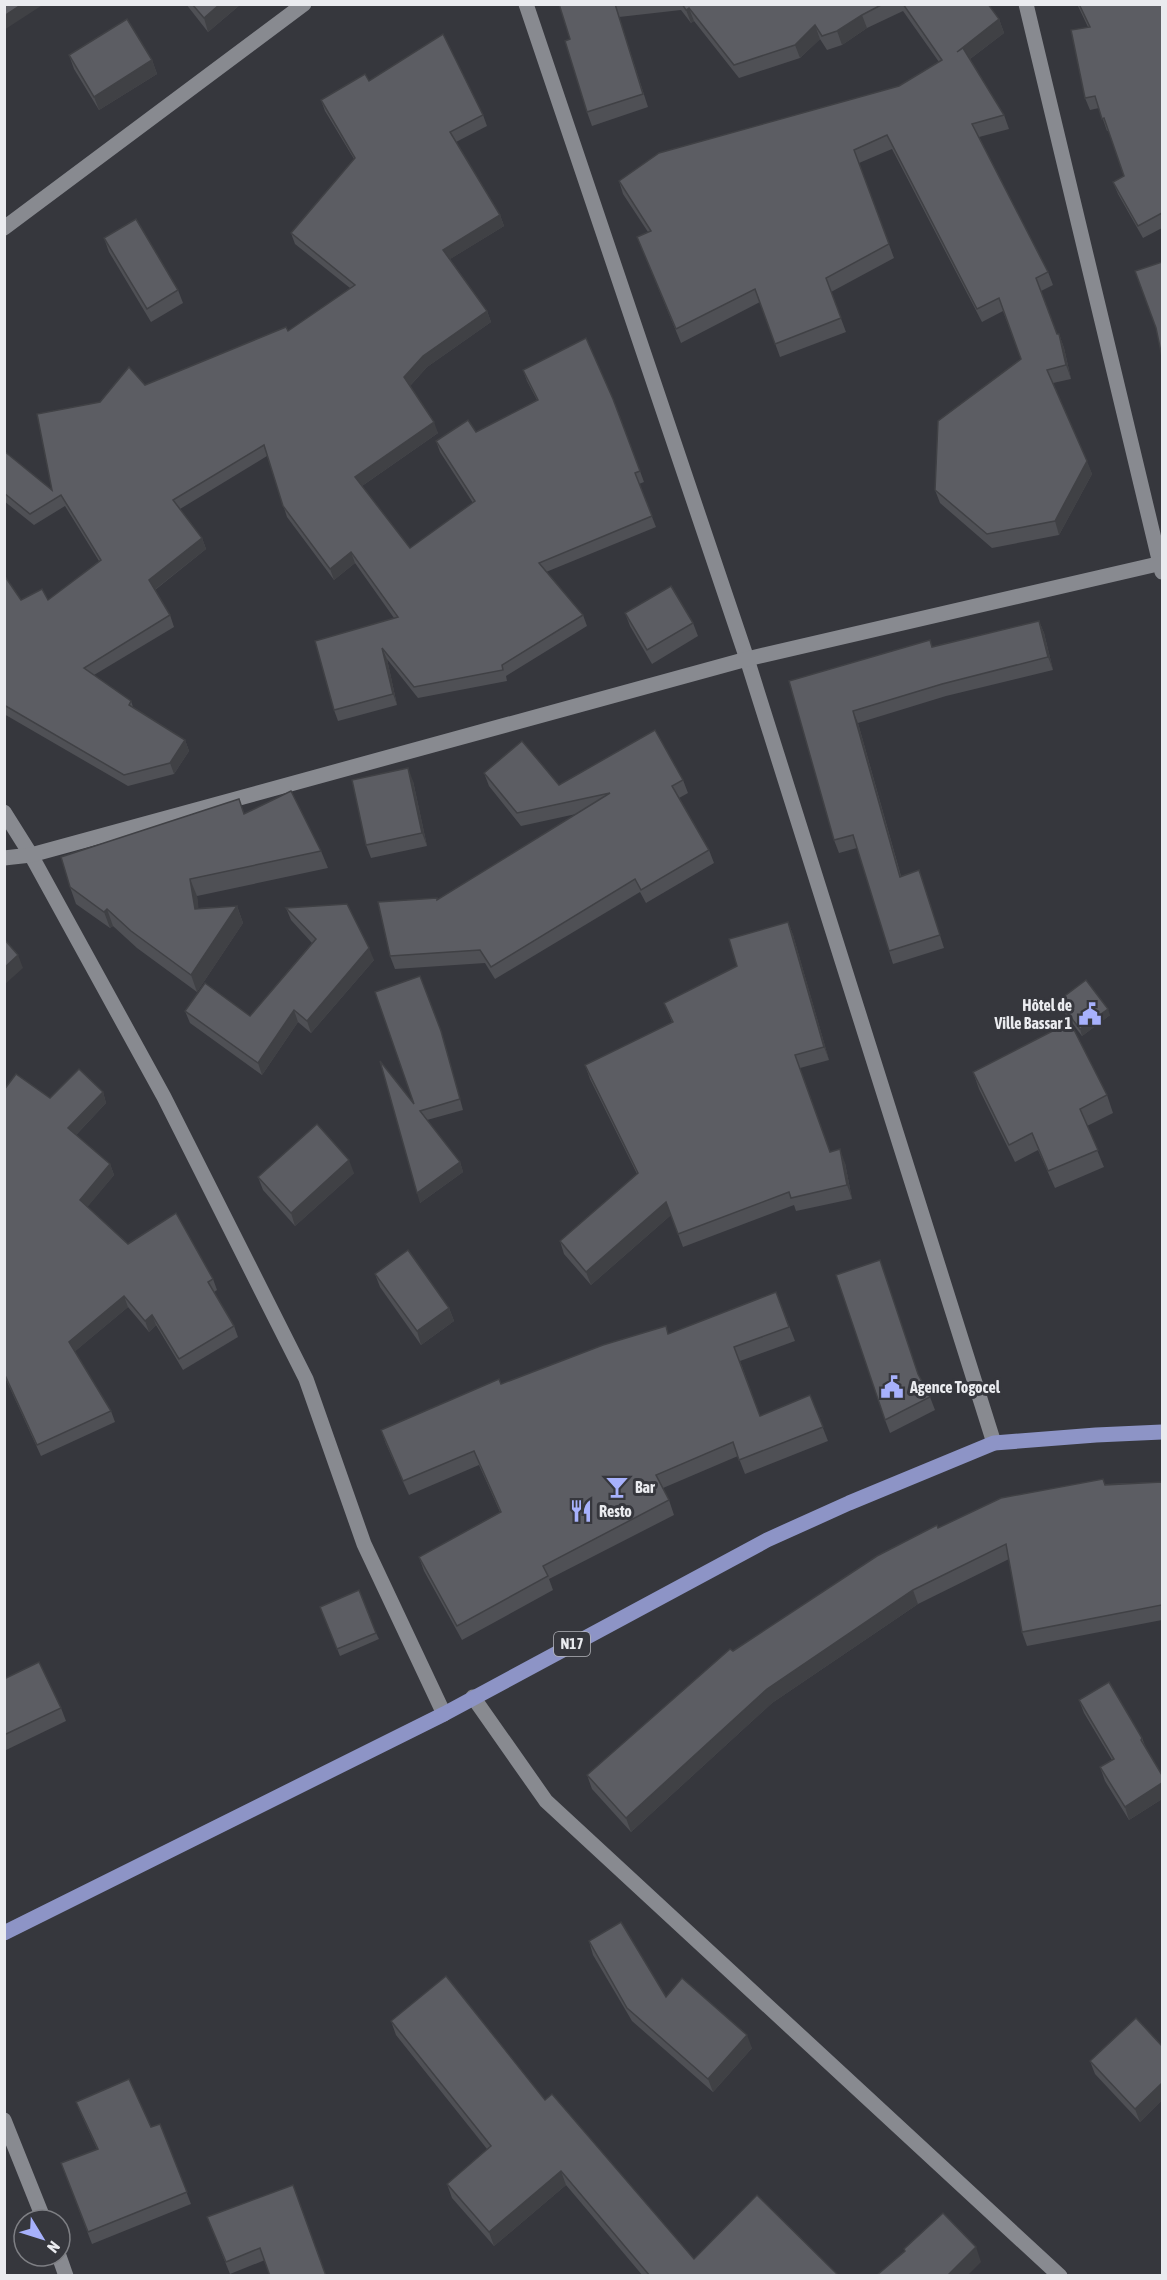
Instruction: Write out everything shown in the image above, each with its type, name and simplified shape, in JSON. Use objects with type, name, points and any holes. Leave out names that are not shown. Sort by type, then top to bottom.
[{"type":"main road","name":"N17","points":[[4,1933],[444,1714],[767,1540],[849,1503],[994,1443],[1162,1432]]},
{"type":"street","points":[[4,228],[304,4]]},
{"type":"street","points":[[526,4],[747,659],[994,1443]]},
{"type":"street","points":[[4,858],[31,855],[747,659],[1162,566],[1026,4]]},
{"type":"street","points":[[4,812],[31,855],[164,1097],[306,1379],[364,1544],[444,1714]]},
{"type":"street","points":[[473,1697],[546,1801],[1059,2276]]},
{"type":"street","points":[[4,2120],[39,2208]]},
{"type":"building","points":[[4,4],[22,4],[4,16]]},
{"type":"building","points":[[192,4],[220,4],[204,18]]},
{"type":"building","points":[[559,4],[615,4],[643,94],[587,112],[565,41],[570,39]]},
{"type":"building","points":[[682,4],[883,4],[837,31],[822,36],[815,25],[795,45],[734,65],[689,8],[686,10]]},
{"type":"building","points":[[903,4],[988,4],[999,19],[957,52],[963,48],[1004,115],[972,124],[1048,272],[1036,278],[1057,334],[1059,334],[1066,365],[1047,370],[1087,461],[1055,521],[987,534],[935,490],[938,421],[1021,359],[999,298],[977,309],[887,135],[854,150],[889,244],[826,278],[841,318],[775,344],[755,289],[676,329],[637,237],[651,231],[619,181],[659,153],[899,86],[942,60]]},
{"type":"building","points":[[1079,4],[1162,4],[1162,213],[1138,226],[1113,182],[1124,176],[1095,96],[1085,98],[1071,30],[1090,27]]},
{"type":"building","points":[[127,19],[152,60],[94,97],[69,55]]},
{"type":"building","points":[[443,34],[483,115],[450,132],[500,215],[443,250],[487,311],[423,356],[404,377],[434,422],[355,477],[410,548],[475,501],[436,441],[468,420],[476,432],[538,400],[523,370],[586,338],[613,399],[640,471],[635,473],[652,516],[539,563],[583,615],[502,665],[503,670],[414,687],[382,648],[393,694],[334,710],[315,641],[398,617],[351,552],[330,569],[283,506],[264,445],[173,500],[202,538],[149,580],[170,615],[84,668],[131,701],[129,705],[185,740],[170,763],[124,775],[4,705],[4,575],[21,600],[42,589],[48,600],[101,560],[61,495],[30,514],[4,493],[4,451],[52,490],[37,414],[100,402],[129,367],[145,385],[286,327],[288,331],[355,285],[291,233],[355,158],[321,100],[365,74],[369,81]]},
{"type":"building","points":[[136,219],[178,290],[147,309],[104,238]]},
{"type":"building","points":[[1162,262],[1162,357],[1156,328],[1135,271]]},
{"type":"building","points":[[671,586],[693,623],[647,650],[625,613]]},
{"type":"building","points":[[1039,621],[1048,657],[942,684],[853,711],[900,877],[919,870],[940,935],[889,951],[853,835],[834,840],[789,681],[930,640],[932,647]]},
{"type":"building","points":[[655,730],[683,780],[672,786],[709,850],[641,890],[635,879],[491,967],[480,950],[390,956],[378,902],[437,898],[437,900],[610,793],[517,813],[484,773],[522,741],[559,785]]},
{"type":"building","points":[[408,768],[422,833],[366,845],[352,780]]},
{"type":"building","points":[[291,791],[321,851],[190,879],[195,909],[237,906],[191,975],[131,931],[107,909],[104,912],[70,887],[61,857],[239,799],[244,814]]},
{"type":"building","points":[[347,904],[369,948],[307,1021],[294,1010],[258,1063],[185,1011],[205,983],[250,1016],[316,939],[286,908]]},
{"type":"building","points":[[788,922],[824,1047],[795,1055],[830,1152],[840,1149],[847,1185],[791,1198],[789,1192],[678,1234],[666,1202],[586,1272],[560,1241],[638,1173],[585,1065],[673,1022],[664,1003],[737,966],[729,939]]},
{"type":"building","points":[[4,939],[18,955],[4,968]]},
{"type":"building","points":[[420,976],[441,1031],[460,1099],[420,1111],[460,1162],[417,1193],[380,1061],[414,1104],[375,992]]},
{"type":"building","points":[[1086,980],[1108,1009],[1080,1029],[1058,1001]]},
{"type":"building","points":[[1070,1022],[1107,1095],[1080,1109],[1098,1150],[1048,1171],[1032,1133],[1009,1145],[973,1072]]},
{"type":"building","points":[[79,1069],[103,1092],[68,1128],[110,1164],[80,1200],[128,1244],[176,1213],[213,1279],[208,1282],[234,1326],[179,1359],[152,1315],[145,1321],[124,1296],[69,1342],[111,1411],[37,1445],[4,1373],[4,1090],[16,1074],[50,1098]]},
{"type":"building","points":[[317,1124],[349,1160],[291,1213],[258,1177]]},
{"type":"building","points":[[408,1250],[449,1308],[417,1331],[375,1274]]},
{"type":"building","points":[[880,1260],[918,1374],[930,1397],[885,1420],[836,1275]]},
{"type":"building","points":[[776,1292],[789,1327],[734,1347],[760,1416],[810,1395],[823,1427],[739,1460],[733,1442],[656,1475],[669,1500],[543,1566],[548,1576],[457,1626],[419,1557],[501,1512],[474,1451],[403,1481],[381,1430],[499,1379],[501,1384],[603,1345],[666,1326],[668,1334]]},
{"type":"building","points":[[1103,1479],[1105,1485],[1162,1482],[1162,1605],[1022,1632],[1006,1544],[913,1590],[767,1689],[626,1818],[587,1775],[730,1649],[733,1651],[877,1556],[937,1525],[938,1528],[1001,1498]]},
{"type":"building","points":[[359,1590],[376,1633],[337,1649],[320,1607]]},
{"type":"building","points":[[39,1662],[61,1708],[4,1735],[4,1679]]},
{"type":"building","points":[[1109,1682],[1162,1775],[1162,1783],[1125,1807],[1100,1767],[1114,1759],[1079,1700]]},
{"type":"building","points":[[621,1922],[666,1997],[682,1978],[747,2035],[708,2079],[627,2008],[589,1941]]},
{"type":"building","points":[[446,1976],[545,2100],[552,2094],[694,2259],[757,2195],[839,2276],[650,2276],[561,2171],[489,2232],[447,2184],[491,2146],[391,2021]]},
{"type":"building","points":[[1136,2018],[1162,2046],[1162,2083],[1135,2109],[1090,2061]]},
{"type":"building","points":[[129,2079],[151,2127],[160,2124],[187,2192],[88,2232],[61,2163],[98,2149],[76,2102]]},
{"type":"building","points":[[293,2185],[326,2276],[270,2276],[260,2248],[226,2262],[207,2217]]},
{"type":"building","points":[[943,2213],[976,2247],[947,2276],[876,2276],[905,2251],[904,2249]]},
{"type":"place","name":"Hôtel de Ville Bassar 1","points":[[1090,1014]]},
{"type":"place","name":"Agence Togocel","points":[[892,1387]]},
{"type":"place","name":"Bar","points":[[617,1487]]},
{"type":"place","name":"Resto","points":[[581,1511]]}]
